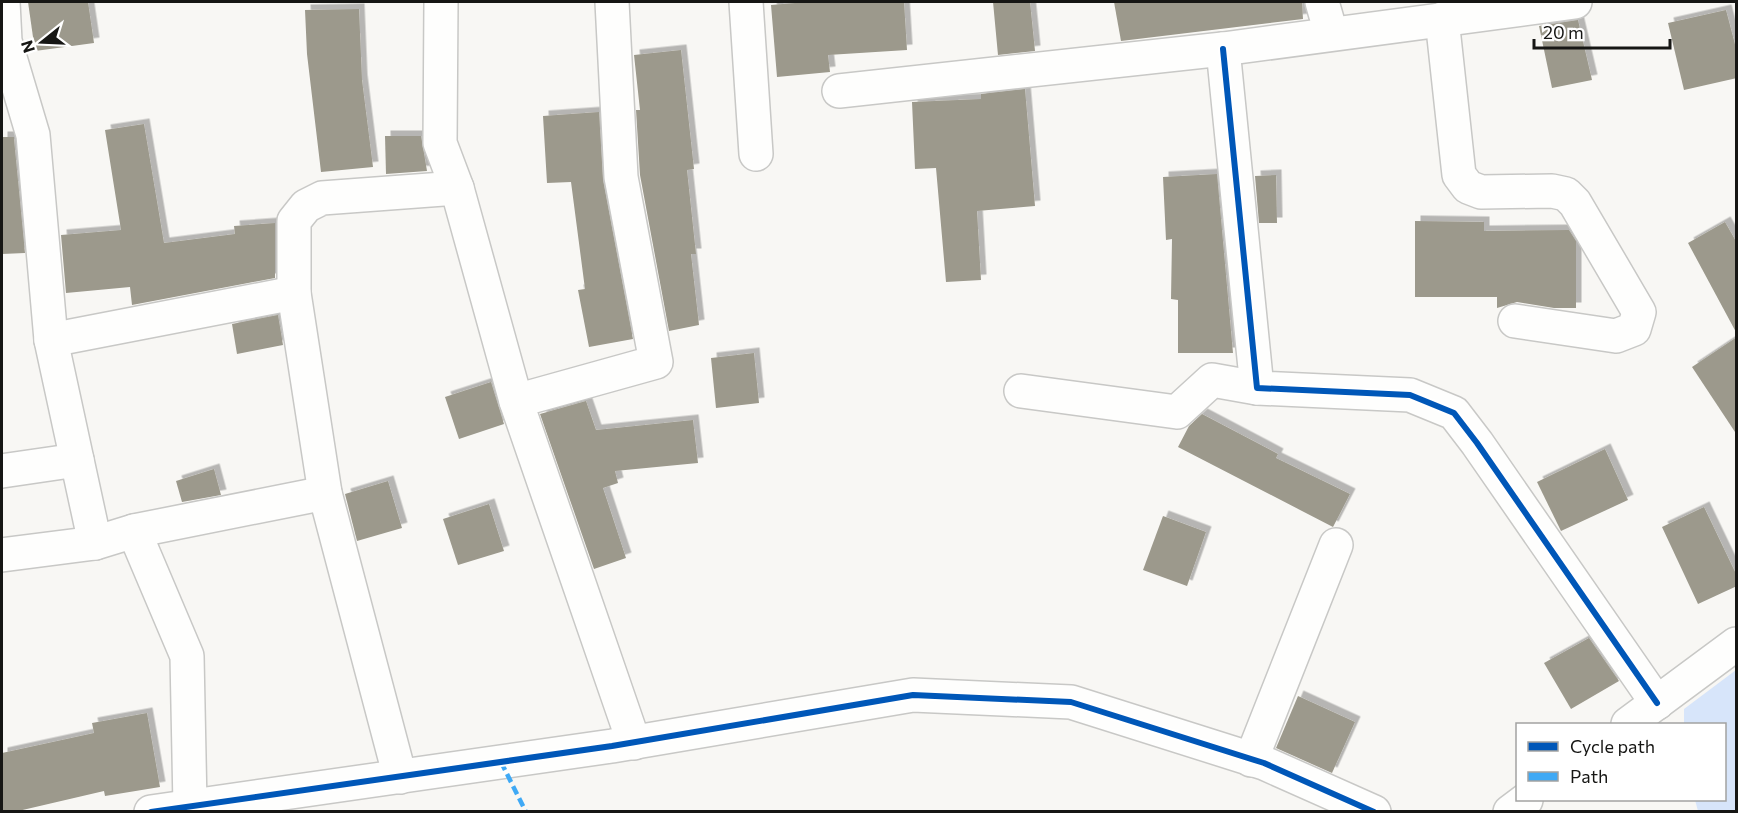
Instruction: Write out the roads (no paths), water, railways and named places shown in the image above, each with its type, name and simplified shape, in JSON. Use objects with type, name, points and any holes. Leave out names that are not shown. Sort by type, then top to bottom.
[{"type":"street","points":[[3,2],[5,41],[33,135],[51,340],[95,543]]},
{"type":"street","points":[[441,2],[440,143],[457,188],[516,401],[634,743]]},
{"type":"street","points":[[516,401],[656,362],[621,177],[612,2]]},
{"type":"street","points":[[746,2],[756,154]]},
{"type":"street","points":[[1322,2],[1331,33]]},
{"type":"street","points":[[839,91],[1223,50],[1331,33],[1575,2]]},
{"type":"street","points":[[1442,19],[1459,175],[1468,187],[1481,192],[1552,191],[1566,194],[1575,203],[1639,312],[1634,329],[1616,336],[1515,321]]},
{"type":"street","points":[[1223,50],[1257,388]]},
{"type":"street","points":[[400,777],[325,493],[294,293],[294,221],[306,206],[322,198],[457,188]]},
{"type":"street","points":[[51,340],[294,293]]},
{"type":"street","points":[[1021,391],[1177,412],[1212,380],[1257,388],[1410,395],[1454,413],[1657,703]]},
{"type":"street","points":[[2,471],[77,460]]},
{"type":"street","points":[[2,555],[95,543],[134,531],[325,493]]},
{"type":"street","points":[[134,531],[187,656],[189,806]]},
{"type":"street","points":[[1251,760],[1336,545]]},
{"type":"street","points":[[1629,723],[1737,644]]},
{"type":"street","points":[[151,812],[634,743],[913,695],[1071,702],[1264,763],[1374,812]]},
{"type":"street","points":[[1510,812],[1525,801]]},
{"type":"water","points":[[1736,670],[1736,811],[1698,811],[1695,801],[1726,801],[1726,723],[1684,723],[1684,709]]}]
